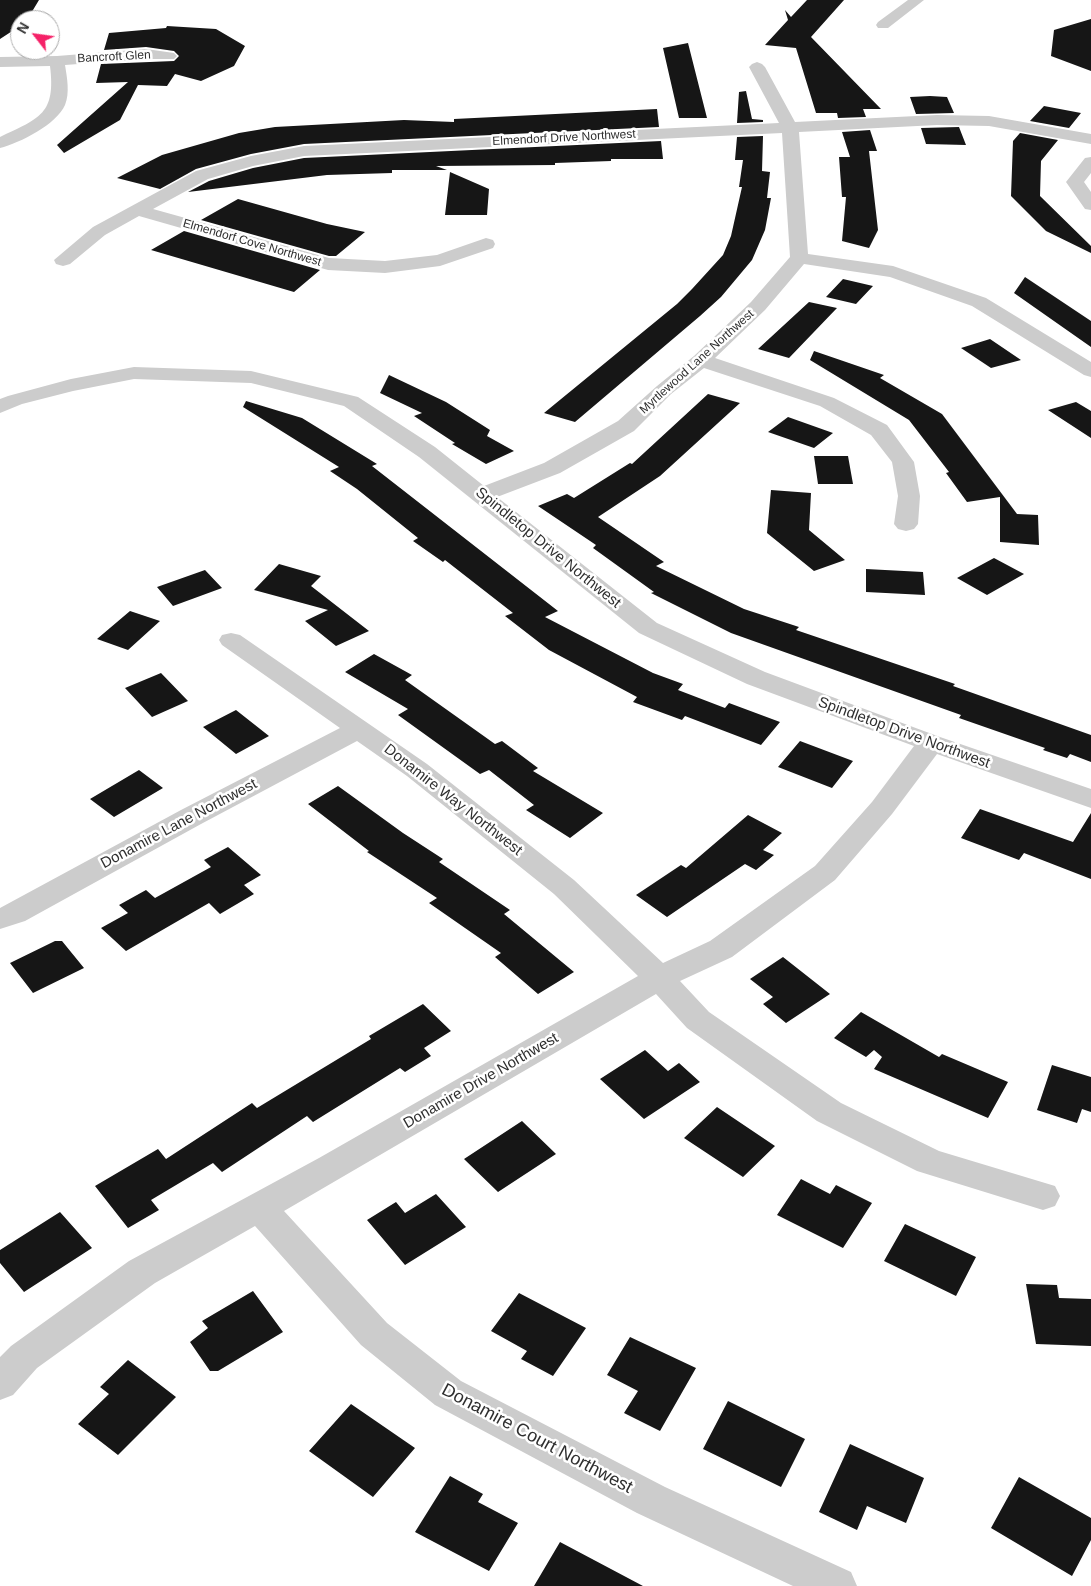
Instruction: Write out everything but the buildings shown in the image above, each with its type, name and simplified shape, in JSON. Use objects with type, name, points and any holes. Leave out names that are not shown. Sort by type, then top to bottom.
[{"type":"street","points":[[883,25],[917,0]]},
{"type":"street","name":"Bancroft Glen","points":[[0,62],[57,61],[146,54],[169,56]]},
{"type":"street","points":[[0,143],[40,123],[57,105],[59,78],[57,61]]},
{"type":"street","points":[[756,67],[790,127],[799,258],[893,272],[979,302],[1091,371]]},
{"type":"street","name":"Elmendorf Drive Northwest","points":[[63,260],[98,230],[202,174],[251,161],[304,152],[937,120],[989,121],[1091,139]]},
{"type":"street","points":[[1091,162],[1075,182],[1091,205]]},
{"type":"street","name":"Elmendorf Cove Northwest","points":[[137,210],[328,264],[385,267],[440,260],[486,244]]},
{"type":"street","name":"Myrtlewood Lane Northwest","points":[[482,495],[552,468],[626,426],[664,390],[701,360],[758,306],[799,258]]},
{"type":"street","points":[[701,360],[827,402],[879,430],[903,462],[909,496],[906,524]]},
{"type":"street","name":"Spindletop Drive Northwest","points":[[0,407],[15,400],[71,385],[134,373],[251,377],[351,401],[427,452],[648,628],[756,678],[1091,800]]},
{"type":"street","name":"Donamire Way Northwest","points":[[231,640],[417,770],[564,887],[659,978],[698,1020],[829,1112],[929,1161],[1043,1196]]},
{"type":"street","name":"Donamire Lane Northwest","points":[[0,919],[15,914],[191,817],[359,729]]},
{"type":"street","name":"Donamire Drive Northwest","points":[[0,1383],[24,1357],[142,1272],[260,1208],[659,978],[721,949],[825,873],[882,808],[931,743]]},
{"type":"street","name":"Donamire Court Northwest","points":[[260,1208],[374,1334],[448,1394],[651,1500],[837,1586]]}]
